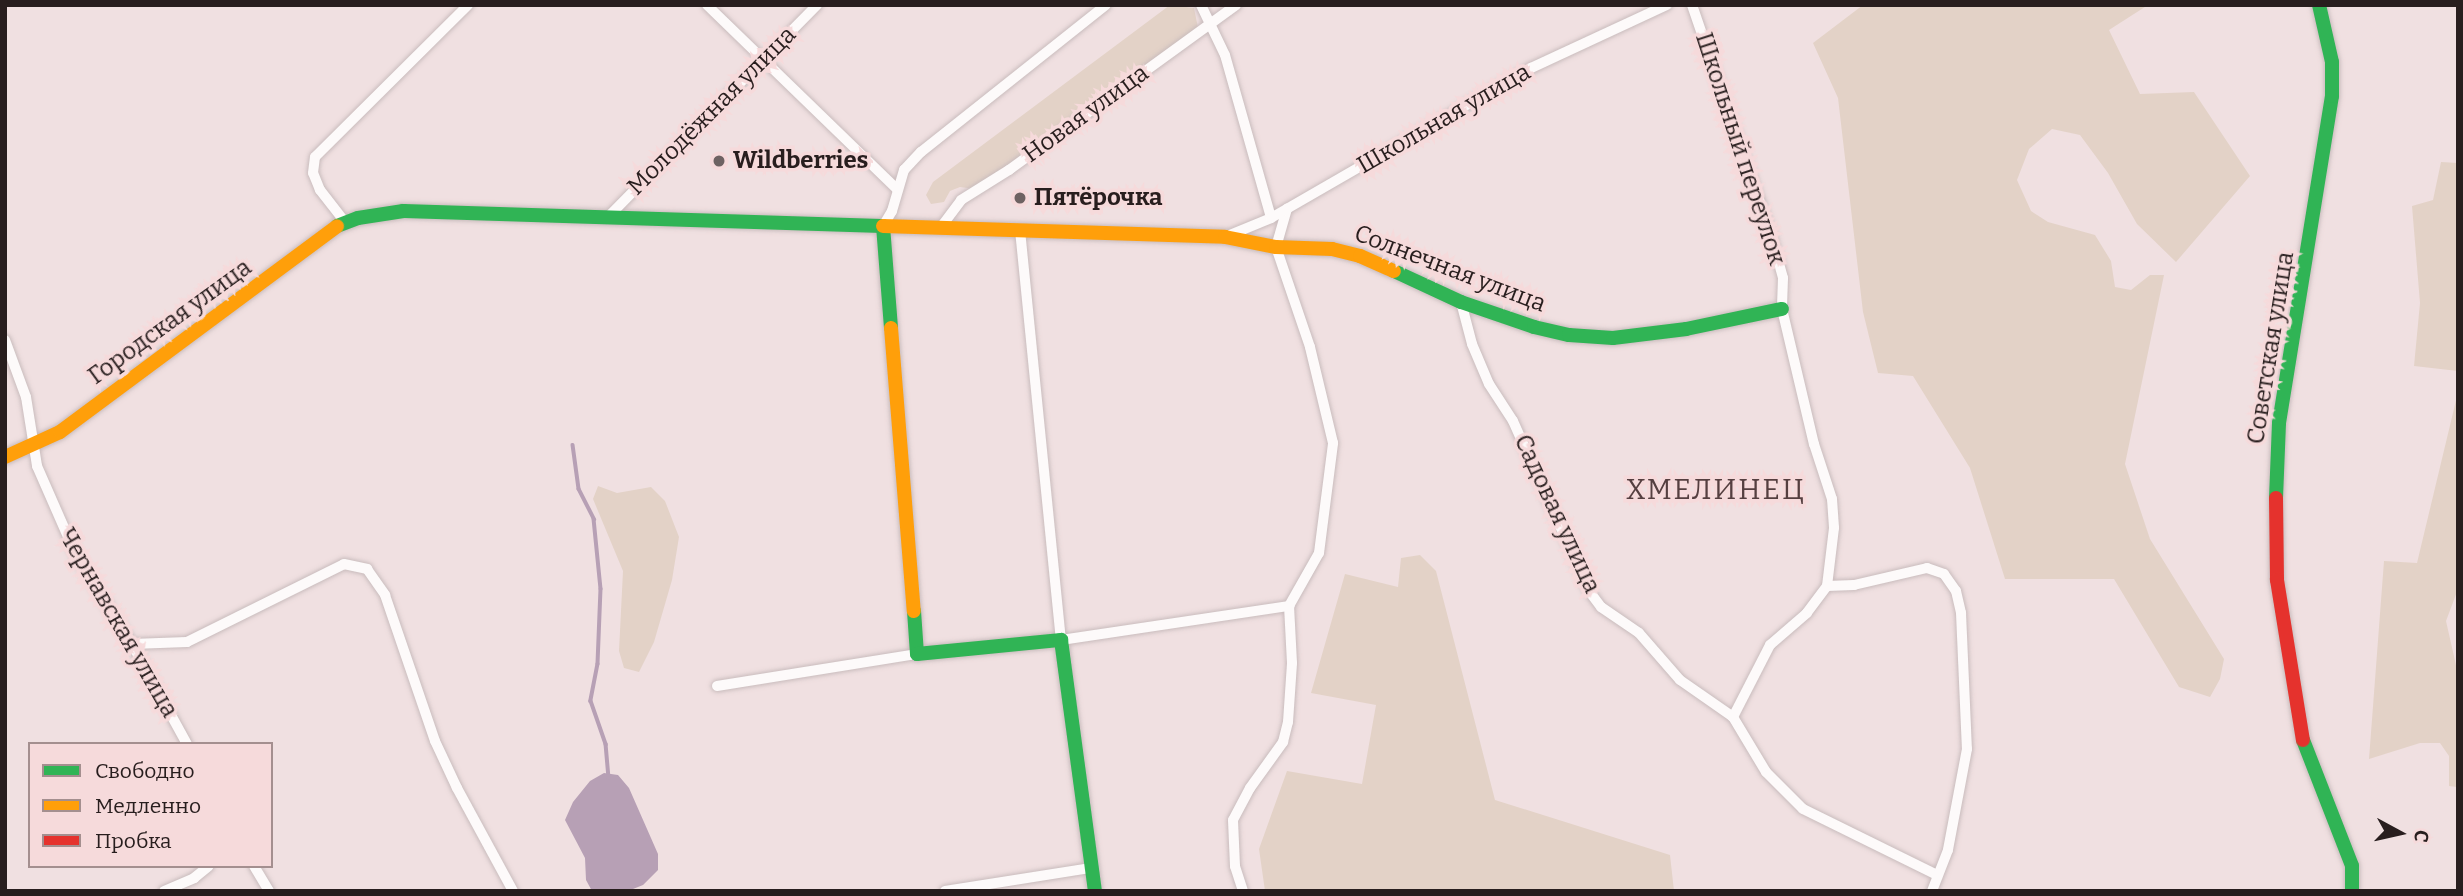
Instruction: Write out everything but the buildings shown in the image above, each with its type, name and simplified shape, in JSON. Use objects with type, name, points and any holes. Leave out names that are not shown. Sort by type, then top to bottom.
[{"type":"street","points":[[352,220],[320,190],[313,173],[316,158],[468,5]]},
{"type":"street","points":[[707,5],[897,189]]},
{"type":"street","name":"Молодёжная улица","points":[[608,217],[817,5]]},
{"type":"street","points":[[918,654],[883,226],[892,211],[904,170],[921,152],[1106,5]]},
{"type":"street","points":[[1200,5],[1225,55],[1270,218]]},
{"type":"street","name":"Новая улица","points":[[941,228],[961,200],[1009,170],[1236,5]]},
{"type":"street","name":"Школьная улица","points":[[1225,237],[1287,209],[1531,68],[1667,5]]},
{"type":"street","name":"Школьный переулок","points":[[1692,5],[1770,231],[1783,278],[1782,309],[1814,444],[1832,499],[1834,528],[1827,586]]},
{"type":"street","name":"Советская улица","points":[[2319,5],[2332,62],[2332,96],[2301,302],[2279,423],[2275,528],[2277,580],[2304,744],[2310,765],[2320,778],[2352,866],[2352,891]]},
{"type":"street","points":[[1242,891],[1235,866],[1233,820],[1250,788],[1283,742],[1288,722],[1292,663],[1289,606],[1319,553],[1333,443],[1307,335],[1276,247],[1287,209]]},
{"type":"street","name":"Солнечная улица","points":[[352,220],[403,211],[1225,237],[1276,247],[1332,249],[1360,256],[1461,302],[1534,327],[1569,335],[1613,338],[1686,329],[1782,309]]},
{"type":"street","name":"Городская улица","points":[[5,457],[60,432],[352,220]]},
{"type":"street","points":[[1020,230],[1061,640],[1095,891]]},
{"type":"street","name":"Садовая улица","points":[[1461,302],[1472,344],[1489,384],[1513,421],[1589,591],[1601,607],[1657,650],[1680,680],[1733,717]]},
{"type":"street","name":"Чернавская улица","points":[[5,340],[26,397],[37,466],[77,557],[132,643],[186,742]]},
{"type":"street","points":[[132,643],[187,642],[344,564],[367,569],[385,595],[440,753],[513,891]]},
{"type":"street","points":[[1931,891],[1948,850],[1967,749],[1961,614],[1956,591],[1944,574],[1927,568],[1854,585],[1827,586],[1807,613],[1770,645],[1733,717],[1766,772],[1803,809],[1937,875]]},
{"type":"street","points":[[717,686],[918,654],[1061,640],[1289,606]]},
{"type":"street","points":[[164,891],[194,878],[206,868]]},
{"type":"street","points":[[255,868],[269,891]]},
{"type":"street","points":[[945,891],[1091,868]]},
{"type":"shaded area","points":[[1170,5],[1194,8],[1198,28],[974,189],[960,187],[950,191],[944,202],[931,204],[926,195],[933,182]]},
{"type":"shaded area","points":[[1863,5],[2148,5],[2109,30],[2140,94],[2194,92],[2250,176],[2176,262],[2137,224],[2108,173],[2080,135],[2052,129],[2029,149],[2017,180],[2031,211],[2048,222],[2095,235],[2111,261],[2115,287],[2131,290],[2150,275],[2164,275],[2125,464],[2150,539],[2224,659],[2220,679],[2210,697],[2179,687],[2114,579],[2005,579],[1970,468],[1913,376],[1878,373],[1863,312],[1838,98],[1813,43]]},
{"type":"shaded area","points":[[2441,162],[2458,163],[2458,371],[2414,366],[2420,303],[2412,206],[2433,200]]},
{"type":"shaded area","points":[[2458,392],[2458,589],[2446,621],[2458,674],[2457,787],[2449,786],[2449,756],[2440,743],[2420,743],[2369,759],[2384,561],[2417,563]]},
{"type":"shaded area","points":[[598,486],[617,493],[651,487],[665,501],[679,537],[672,580],[654,642],[639,672],[624,668],[619,651],[623,571],[593,499]]},
{"type":"shaded area","points":[[1420,555],[1436,571],[1495,800],[1670,855],[1674,891],[1265,891],[1259,849],[1287,771],[1362,784],[1376,705],[1311,693],[1345,574],[1398,587],[1401,558]]},
{"type":"shaded area","points":[[604,773],[618,775],[629,788],[658,854],[658,870],[643,885],[628,891],[592,891],[586,880],[585,858],[565,820],[573,802],[590,781]]},
{"type":"waterway","points":[[573,445],[579,489],[594,519],[601,589],[598,664],[591,701],[606,744],[609,778]]},
{"type":"traffic: fast","points":[[2276,498],[2279,423],[2332,96],[2332,62],[2319,5]]},
{"type":"traffic: fast","points":[[337,226],[358,218],[403,211],[883,226],[891,328]]},
{"type":"traffic: fast","points":[[1394,271],[1461,302],[1534,327],[1569,335],[1613,338],[1686,329],[1782,309]]},
{"type":"traffic: fast","points":[[914,611],[917,654],[1061,640],[1095,891]]},
{"type":"traffic: fast","points":[[2303,740],[2352,866],[2352,891]]},
{"type":"traffic: slow","points":[[5,457],[60,432],[337,226]]},
{"type":"traffic: slow","points":[[883,226],[1225,237],[1276,247],[1332,249],[1360,256],[1394,271]]},
{"type":"traffic: slow","points":[[891,328],[914,611]]},
{"type":"traffic: jam","points":[[2276,498],[2277,580],[2303,740]]},
{"type":"place","name":"Wildberries","points":[[719,161]]},
{"type":"place","name":"Пятёрочка","points":[[1020,198]]},
{"type":"district","name":"ХМЕЛИНЕЦ","points":[[1716,490]]}]
